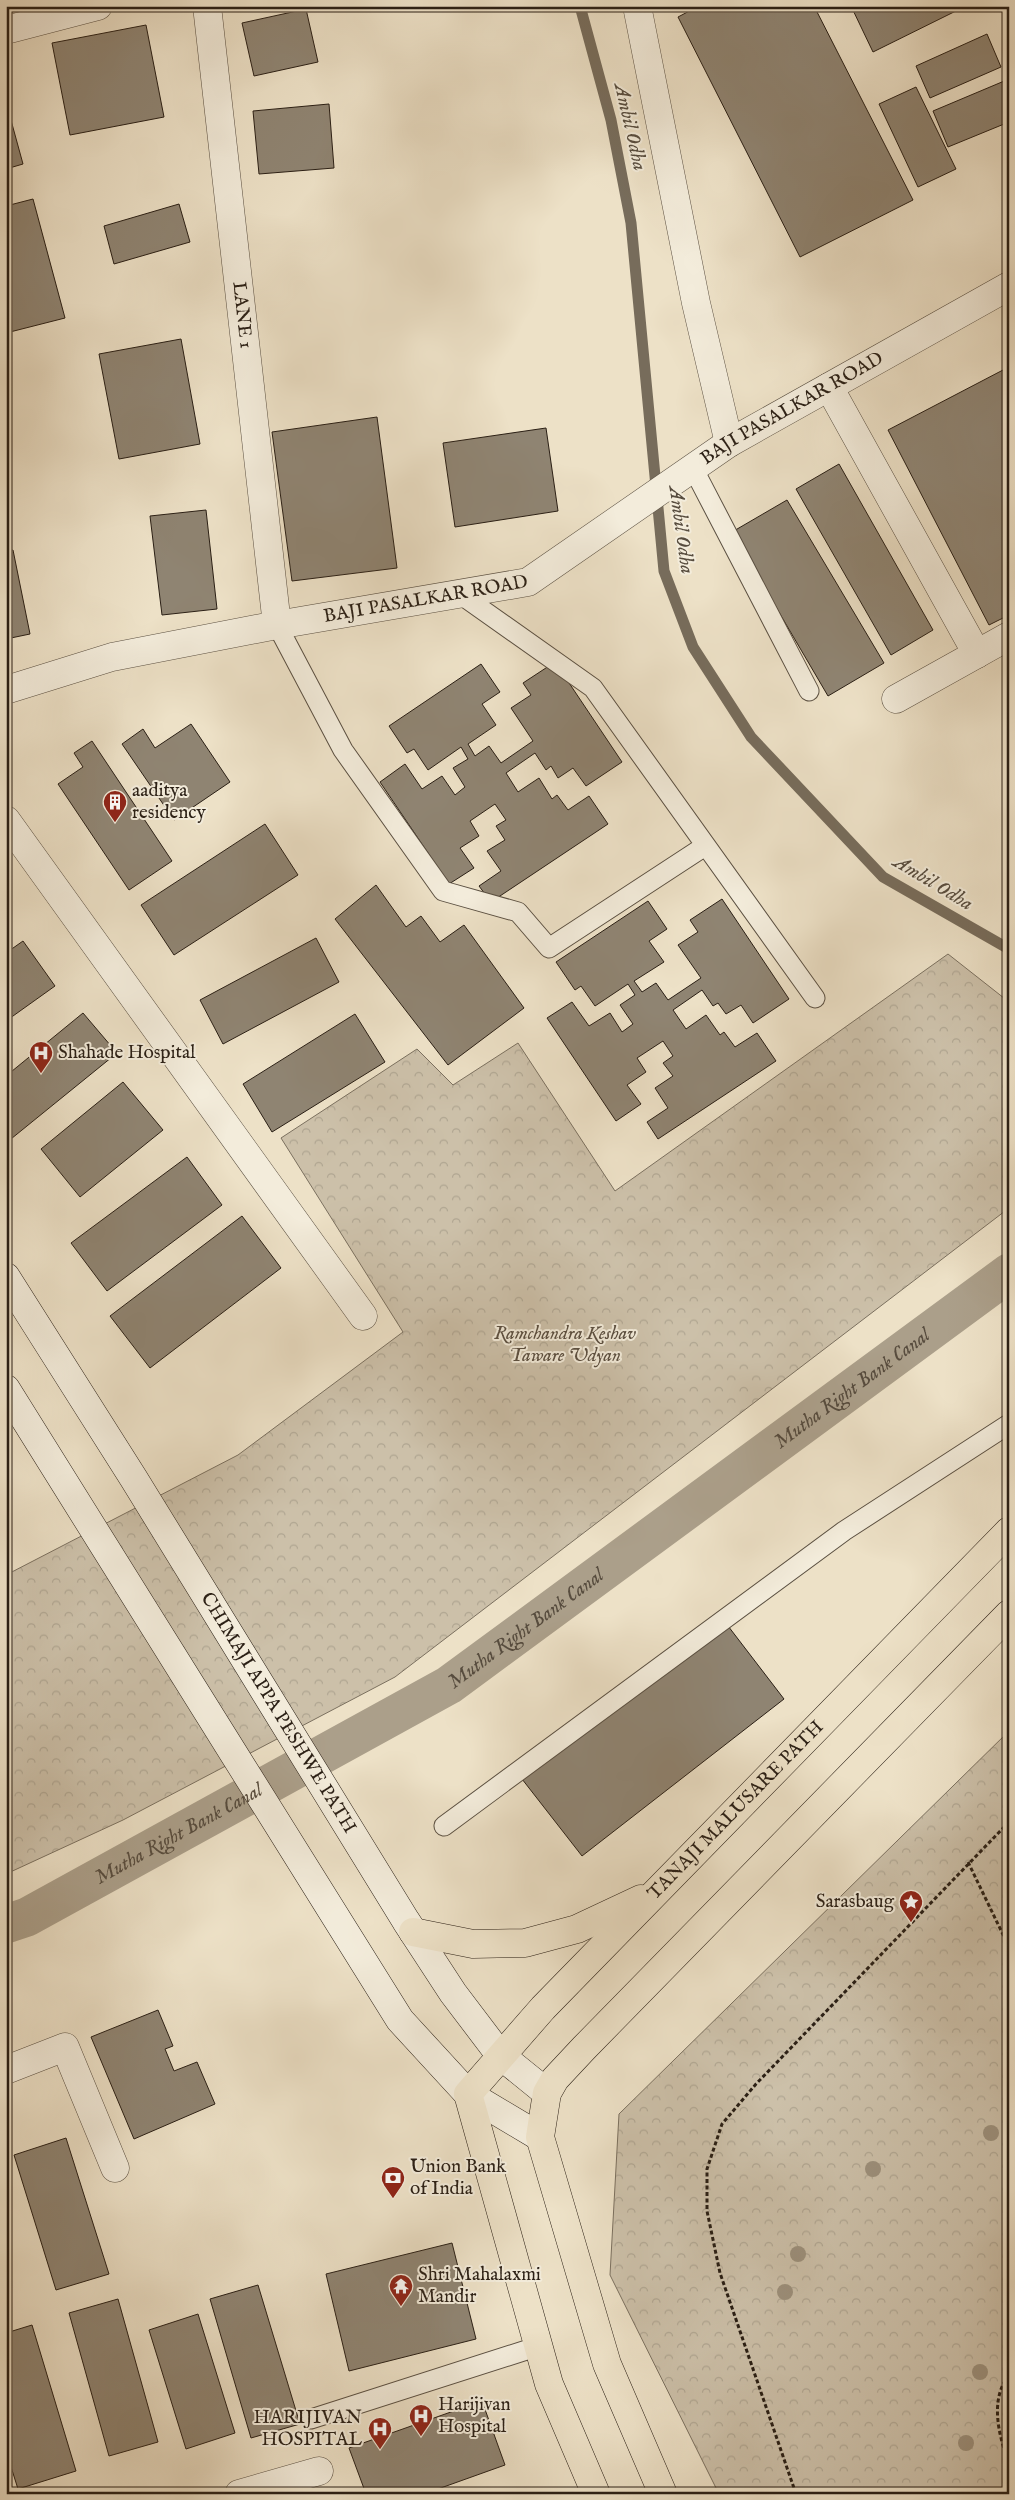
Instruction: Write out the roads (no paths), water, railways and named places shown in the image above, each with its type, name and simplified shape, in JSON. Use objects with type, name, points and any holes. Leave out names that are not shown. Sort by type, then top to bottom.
[{"type":"main road","name":"TANAJI MALUSARE PATH","points":[[468,2094],[500,2055],[527,2028],[543,2008],[1009,1531]]},
{"type":"main road","points":[[663,2494],[607,2364],[540,2136],[547,2093],[555,2079],[584,2048],[1009,1614]]},
{"type":"main road","points":[[413,1932],[473,1944],[525,1943],[576,1929],[657,1892]]},
{"type":"main road","points":[[468,2094],[549,2384],[596,2494]]},
{"type":"street","points":[[6,30],[98,6]]},
{"type":"street","name":"LANE 1","points":[[206,6],[277,625]]},
{"type":"street","points":[[637,6],[696,303],[729,443]]},
{"type":"street","name":"BAJI PASALKAR ROAD","points":[[6,690],[112,657],[277,625],[528,582],[729,443],[1009,286]]},
{"type":"street","points":[[829,386],[977,654]]},
{"type":"street","points":[[896,699],[1009,636]]},
{"type":"street","points":[[6,820],[362,1316]]},
{"type":"street","name":"CHIMAJI APPA PESHWE PATH","points":[[6,1277],[134,1479],[413,1932],[453,1993],[500,2055],[547,2093]]},
{"type":"street","points":[[6,1389],[400,2020],[468,2094],[540,2136]]},
{"type":"street","points":[[6,2070],[65,2047],[116,2168]]},
{"type":"street","points":[[239,2494],[320,2471]]},
{"type":"lane","points":[[694,468],[809,691]]},
{"type":"lane","points":[[460,594],[593,688],[815,998]]},
{"type":"lane","points":[[277,625],[342,750],[443,891],[518,912],[548,948],[705,846]]},
{"type":"lane","points":[[444,1826],[844,1531],[1009,1424]]},
{"type":"lane","points":[[311,2420],[539,2346]]},
{"type":"waterway","name":"Ambil Odha","points":[[580,6],[611,120],[631,223],[664,571],[693,647],[751,737],[883,877],[1009,949]]},
{"type":"waterway","name":"Mutha Right Bank Canal","points":[[6,1924],[27,1917],[449,1685],[1009,1273]]},
{"type":"place","name":"aaditya residency","points":[[115,823]]},
{"type":"place","name":"Shahade Hospital","points":[[41,1074]]},
{"type":"place","name":"Sarasbaug","points":[[911,1923]]},
{"type":"place","name":"Union Bank of India","points":[[393,2199]]},
{"type":"place","name":"Shri Mahalaxmi Mandir","points":[[401,2307]]},
{"type":"place","name":"Harijivan Hospital","points":[[421,2437]]},
{"type":"place","name":"HARIJIVAN HOSPITAL","points":[[380,2450]]},
{"type":"park label","name":"Ramchandra Keshav Taware Udyan","points":[[565,1345]]}]
